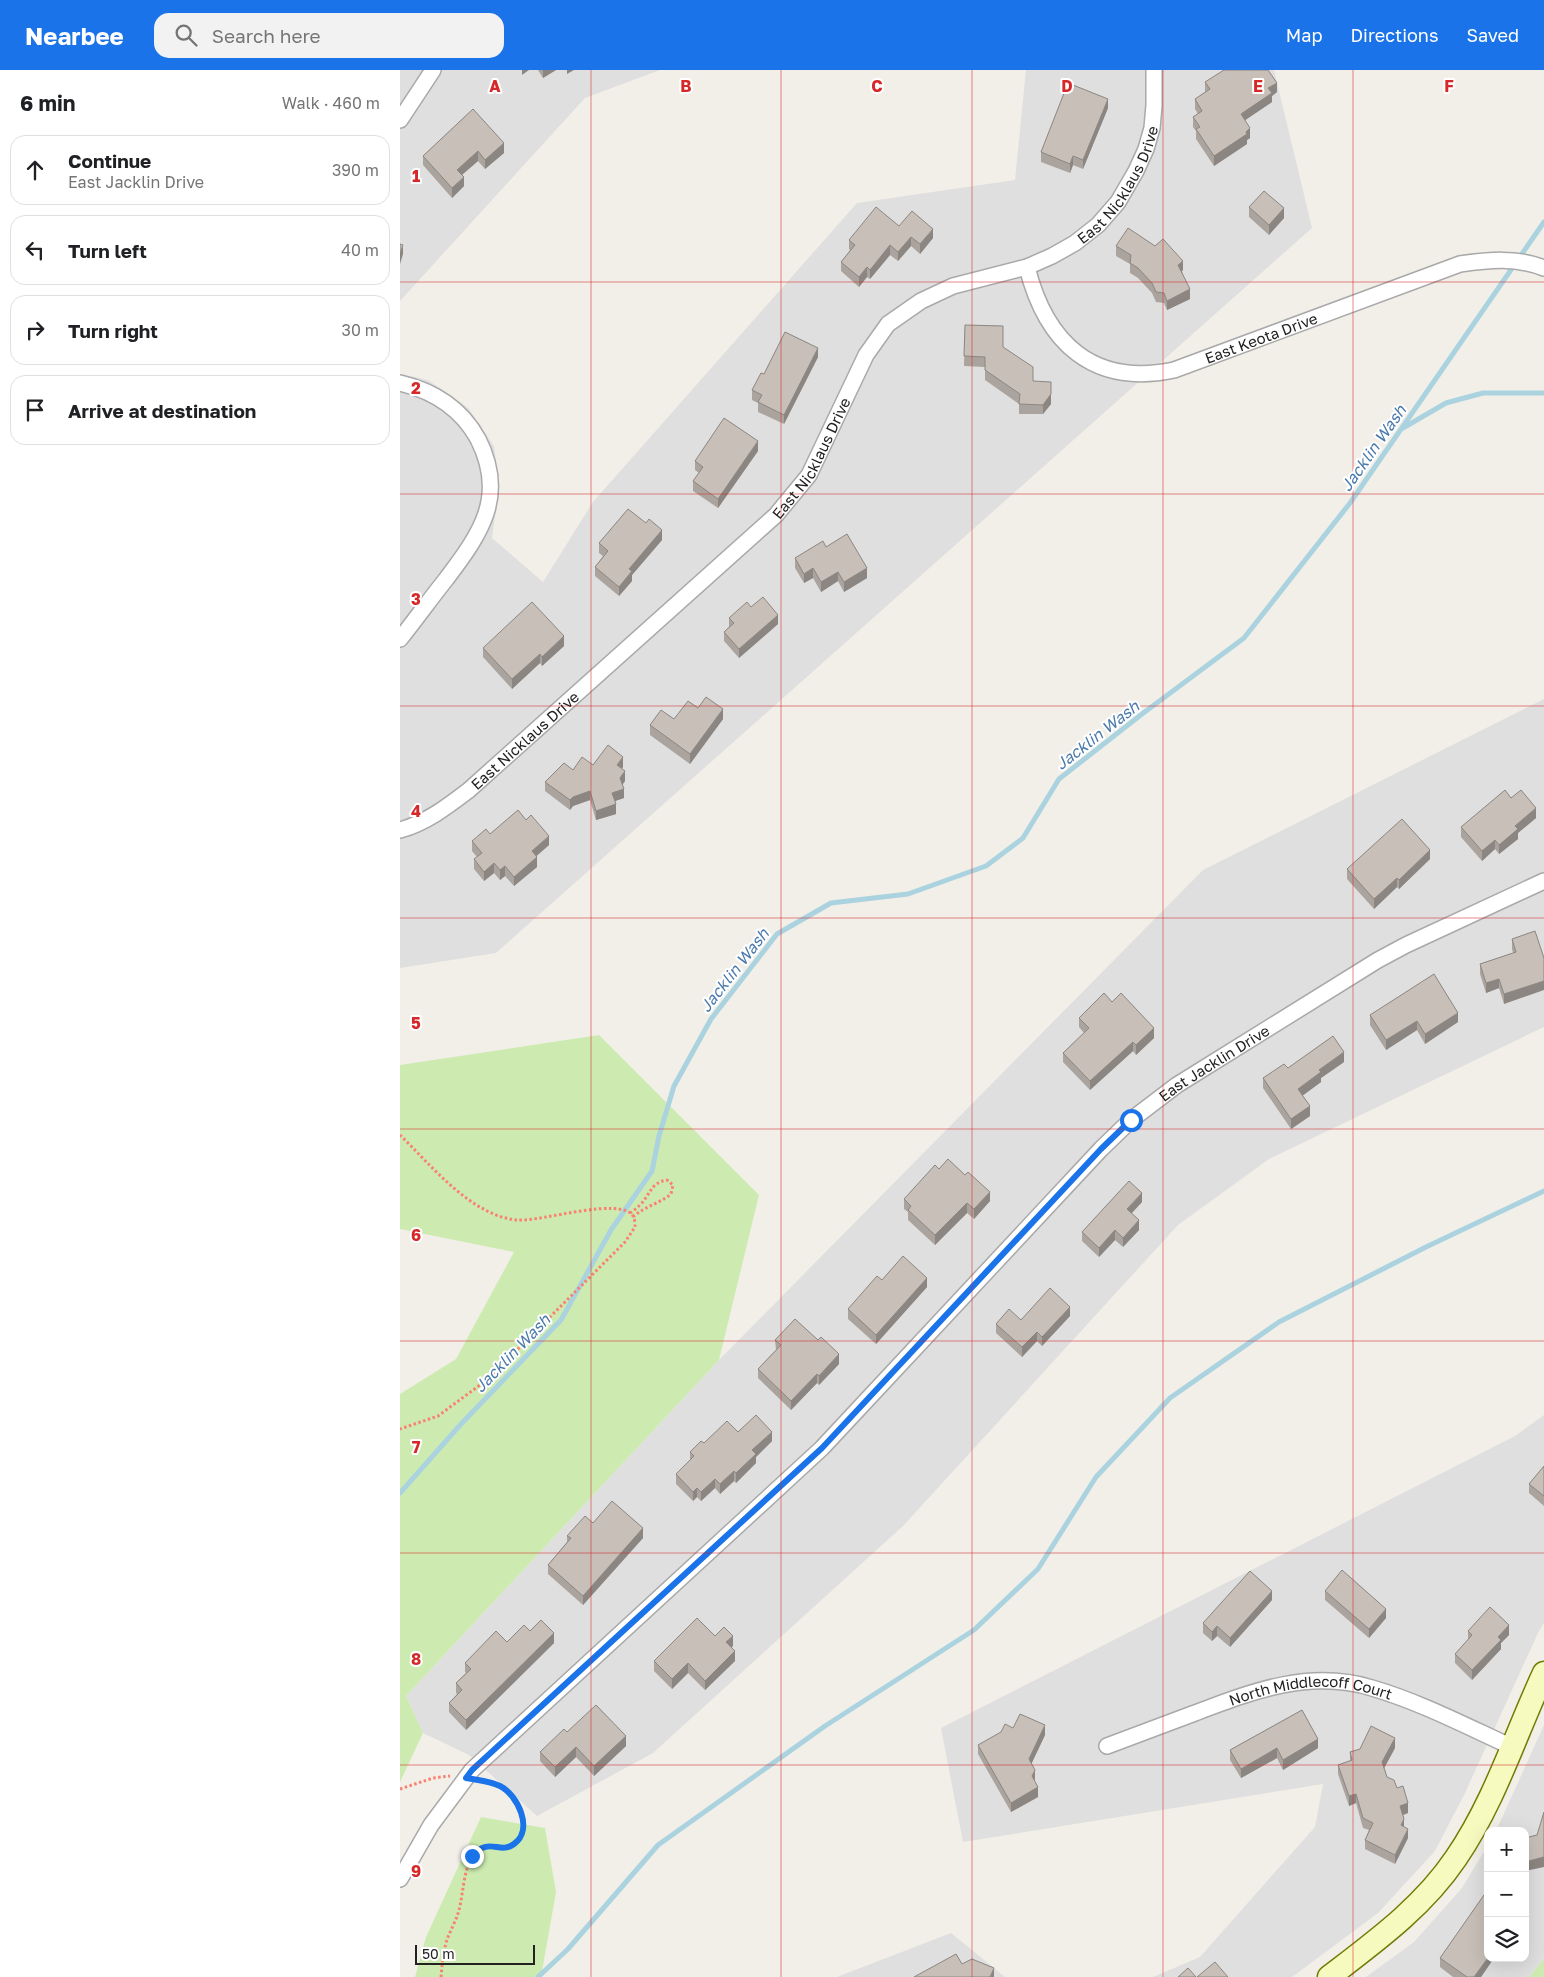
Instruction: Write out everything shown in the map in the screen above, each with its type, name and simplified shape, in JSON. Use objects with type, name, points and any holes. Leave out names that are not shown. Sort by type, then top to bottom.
[{"type":"street","points":[[400,120],[433,70]]},
{"type":"street","name":"East Nicklaus Drive","points":[[400,830],[442,811],[469,790],[776,516],[809,475],[866,355],[888,324],[921,301],[954,286],[1027,267],[1052,256],[1074,243],[1098,225],[1118,202],[1146,149],[1152,128],[1154,70]]},
{"type":"street","name":"East Keota Drive","points":[[1027,267],[1030,282],[1042,311],[1056,333],[1067,345],[1086,359],[1102,367],[1127,374],[1153,374],[1174,370],[1460,264],[1507,260],[1525,262],[1544,268]]},
{"type":"street","points":[[400,383],[432,393],[459,413],[472,427],[485,452],[490,478],[490,498],[486,517],[476,537],[400,639]]},
{"type":"street","name":"East Jacklin Drive","points":[[400,1879],[431,1826],[466,1778],[491,1752],[822,1448],[1101,1149],[1131,1120],[1177,1084],[1378,960],[1544,881]]},
{"type":"street","points":[[1329,1977],[1401,1921],[1447,1870],[1484,1812],[1544,1673]]},
{"type":"street","name":"North Middlecoff Court","points":[[1107,1746],[1252,1691],[1294,1683],[1331,1682],[1347,1683],[1380,1691],[1435,1712],[1512,1747]]},
{"type":"path","points":[[400,1135],[471,1202],[504,1219],[520,1221],[595,1208],[618,1209],[634,1216],[635,1228],[625,1242],[488,1379],[438,1416],[400,1429]]},
{"type":"path","points":[[630,1213],[640,1205],[658,1182],[667,1180],[673,1185],[671,1194],[664,1200],[642,1209],[634,1216]]},
{"type":"path","points":[[400,1788],[433,1778],[447,1776],[466,1778],[493,1783],[507,1790],[519,1807],[523,1830],[518,1841],[511,1846],[488,1845],[479,1848],[472,1856],[458,1912],[445,1944],[442,1977]]},
{"type":"shaded area","points":[[400,70],[660,70],[585,98],[400,301]]},
{"type":"shaded area","points":[[1026,70],[1274,70],[1312,228],[496,953],[400,968],[400,374],[428,380],[468,408],[494,446],[499,486],[492,538],[543,582],[593,502],[857,203],[1015,180]]},
{"type":"shaded area","points":[[1544,699],[1544,1027],[1269,1159],[1178,1225],[903,1526],[653,1753],[537,1816],[469,1755],[423,1733],[406,1696],[719,1360],[1203,870]]},
{"type":"shaded area","points":[[1544,1415],[1544,1623],[1465,1793],[1435,1851],[1378,1913],[1292,1977],[1153,1977],[1200,1957],[1315,1827],[1323,1784],[963,1842],[941,1728],[1515,1436]]},
{"type":"shaded area","points":[[1544,1725],[1544,1959],[1529,1977],[1366,1977],[1414,1942],[1462,1888],[1484,1852],[1484,1962],[1529,1962],[1529,1827],[1498,1827]]},
{"type":"shaded area","points":[[951,1933],[1005,1977],[837,1977]]},
{"type":"green space","points":[[599,1035],[759,1195],[719,1360],[406,1696],[423,1733],[400,1782],[400,1394],[456,1359],[514,1252],[400,1229],[400,1065]]},
{"type":"green space","points":[[481,1817],[545,1828],[556,1892],[541,1977],[415,1977],[426,1937]]},
{"type":"green space","points":[[1544,1959],[1544,1977],[1529,1977]]},
{"type":"building","points":[[1224,70],[1268,70],[1277,83],[1268,88],[1272,93],[1241,114],[1250,128],[1246,132],[1247,134],[1214,156],[1196,129],[1200,127],[1193,117],[1202,111],[1195,99],[1210,89],[1205,82]]},
{"type":"building","points":[[1068,83],[1108,99],[1083,160],[1073,156],[1070,164],[1041,152]]},
{"type":"building","points":[[473,109],[504,143],[485,160],[478,151],[457,170],[464,177],[452,188],[423,156]]},
{"type":"building","points":[[1264,191],[1284,208],[1269,225],[1249,207]]},
{"type":"building","points":[[876,207],[899,226],[912,211],[933,229],[920,244],[911,237],[898,252],[890,245],[870,270],[867,267],[859,277],[841,262],[855,245],[849,240]]},
{"type":"building","points":[[1128,228],[1155,246],[1163,239],[1183,261],[1178,265],[1190,289],[1167,301],[1164,293],[1156,292],[1152,283],[1138,268],[1130,263],[1131,255],[1116,246]]},
{"type":"building","points":[[965,325],[1003,326],[1003,347],[1033,367],[1033,381],[1051,382],[1051,394],[1043,405],[1019,404],[1020,394],[985,370],[985,357],[964,356]]},
{"type":"building","points":[[785,332],[818,348],[784,415],[758,402],[762,395],[752,390],[761,373],[764,374]]},
{"type":"building","points":[[724,418],[758,441],[718,499],[693,481],[703,467],[695,461]]},
{"type":"building","points":[[628,509],[646,523],[649,519],[662,530],[629,569],[632,571],[619,587],[595,567],[608,551],[599,543]]},
{"type":"building","points":[[847,534],[867,568],[844,582],[838,572],[821,582],[813,568],[804,574],[795,558],[823,541],[826,547]]},
{"type":"building","points":[[763,597],[778,615],[739,649],[724,632],[734,623],[729,618],[747,602],[751,607]]},
{"type":"building","points":[[532,602],[564,636],[542,657],[540,654],[512,679],[483,648]]},
{"type":"building","points":[[706,697],[723,709],[690,754],[650,725],[661,710],[674,719],[688,701],[698,708]]},
{"type":"building","points":[[608,745],[623,757],[617,765],[625,771],[620,778],[624,789],[612,793],[616,804],[596,811],[590,791],[573,797],[570,800],[545,782],[564,763],[573,770],[582,757],[593,765]]},
{"type":"building","points":[[1505,790],[1511,798],[1521,790],[1536,808],[1515,826],[1518,829],[1499,845],[1495,840],[1482,851],[1461,827]]},
{"type":"building","points":[[518,810],[526,820],[531,815],[549,836],[532,851],[537,857],[514,877],[505,866],[500,870],[494,863],[484,872],[474,859],[482,853],[472,841],[486,829],[490,834]]},
{"type":"building","points":[[1402,819],[1430,850],[1399,880],[1397,878],[1374,899],[1347,869]]},
{"type":"building","points":[[1535,931],[1544,958],[1544,981],[1504,994],[1499,979],[1486,983],[1480,964],[1516,952],[1512,939]]},
{"type":"building","points":[[1434,974],[1458,1013],[1425,1034],[1417,1021],[1386,1040],[1370,1015]]},
{"type":"building","points":[[1104,993],[1112,1002],[1121,993],[1154,1028],[1136,1045],[1133,1042],[1090,1081],[1063,1053],[1089,1028],[1079,1018]]},
{"type":"building","points":[[1333,1036],[1344,1052],[1319,1070],[1321,1072],[1298,1089],[1310,1106],[1291,1119],[1263,1078],[1284,1064],[1288,1068]]},
{"type":"building","points":[[948,1159],[965,1175],[968,1172],[990,1192],[974,1209],[967,1203],[935,1235],[908,1210],[911,1206],[904,1199],[935,1165],[939,1169]]},
{"type":"building","points":[[1129,1181],[1142,1193],[1127,1209],[1139,1220],[1123,1238],[1115,1230],[1099,1248],[1082,1232]]},
{"type":"building","points":[[903,1256],[927,1278],[876,1335],[848,1309],[877,1276],[882,1280]]},
{"type":"building","points":[[1050,1288],[1070,1307],[1042,1337],[1037,1332],[1022,1347],[996,1324],[1009,1309],[1021,1320]]},
{"type":"building","points":[[795,1319],[818,1340],[821,1337],[839,1354],[819,1376],[817,1374],[791,1401],[758,1369],[781,1345],[775,1340]]},
{"type":"building","points":[[756,1415],[772,1432],[752,1450],[756,1454],[736,1473],[734,1471],[720,1484],[715,1479],[701,1492],[697,1488],[693,1492],[676,1474],[694,1456],[690,1452],[701,1441],[704,1443],[727,1421],[738,1432]]},
{"type":"building","points":[[1544,1466],[1544,1496],[1529,1484]]},
{"type":"building","points":[[612,1501],[643,1528],[583,1596],[548,1565],[571,1538],[567,1536],[585,1516],[593,1523]]},
{"type":"building","points":[[1342,1570],[1386,1609],[1369,1629],[1325,1591]]},
{"type":"building","points":[[1250,1571],[1272,1591],[1230,1638],[1217,1626],[1212,1632],[1203,1623]]},
{"type":"building","points":[[1490,1607],[1509,1625],[1498,1637],[1501,1640],[1472,1670],[1455,1654],[1472,1635],[1468,1631]]},
{"type":"building","points":[[697,1618],[715,1636],[724,1627],[733,1636],[726,1642],[735,1651],[705,1681],[688,1663],[672,1679],[654,1661]]},
{"type":"building","points":[[541,1620],[554,1633],[466,1720],[449,1703],[462,1690],[456,1683],[471,1669],[465,1663],[496,1631],[507,1642],[524,1625],[530,1631]]},
{"type":"building","points":[[596,1705],[626,1736],[594,1766],[576,1747],[555,1767],[540,1752],[564,1729],[567,1732]]},
{"type":"building","points":[[1302,1710],[1318,1739],[1283,1760],[1277,1748],[1241,1769],[1230,1750]]},
{"type":"building","points":[[1020,1714],[1045,1725],[1029,1759],[1035,1770],[1032,1776],[1038,1787],[1011,1803],[978,1745],[1001,1732],[1005,1724],[1013,1728]]},
{"type":"building","points":[[1371,1726],[1395,1738],[1382,1762],[1387,1777],[1394,1780],[1397,1788],[1403,1786],[1408,1803],[1400,1806],[1404,1819],[1401,1825],[1408,1829],[1395,1855],[1365,1840],[1373,1823],[1363,1818],[1356,1794],[1349,1796],[1338,1765],[1352,1760],[1350,1752],[1360,1749]]},
{"type":"building","points":[[1544,1812],[1544,1857],[1529,1861],[1529,1837],[1537,1835]]},
{"type":"building","points":[[1484,1895],[1485,1962],[1474,1977],[1467,1977],[1440,1958]]},
{"type":"building","points":[[956,1954],[962,1964],[972,1959],[994,1968],[990,1977],[914,1977]]},
{"type":"building","points":[[1215,1962],[1228,1977],[1197,1977]]},
{"type":"building","points":[[1188,1968],[1196,1977],[1178,1977]]},
{"type":"waterway","name":"Jacklin Wash","points":[[400,1493],[461,1424],[561,1320],[611,1230],[652,1171],[659,1136],[674,1086],[711,1019],[777,934],[831,903],[908,894],[986,866],[1023,838],[1059,779],[1244,638],[1350,503],[1544,222]]},
{"type":"waterway","points":[[1403,428],[1446,403],[1483,393],[1544,393]]},
{"type":"waterway","points":[[538,1977],[568,1949],[658,1845],[825,1726],[974,1630],[1038,1569],[1096,1477],[1170,1398],[1279,1322],[1426,1247],[1544,1191]]},
{"type":"route","points":[[472,1856],[479,1848],[488,1845],[511,1846],[518,1841],[523,1830],[519,1807],[514,1798],[507,1790],[493,1783],[466,1778],[472,1770],[822,1448],[926,1339],[1101,1149],[1131,1120]]}]
